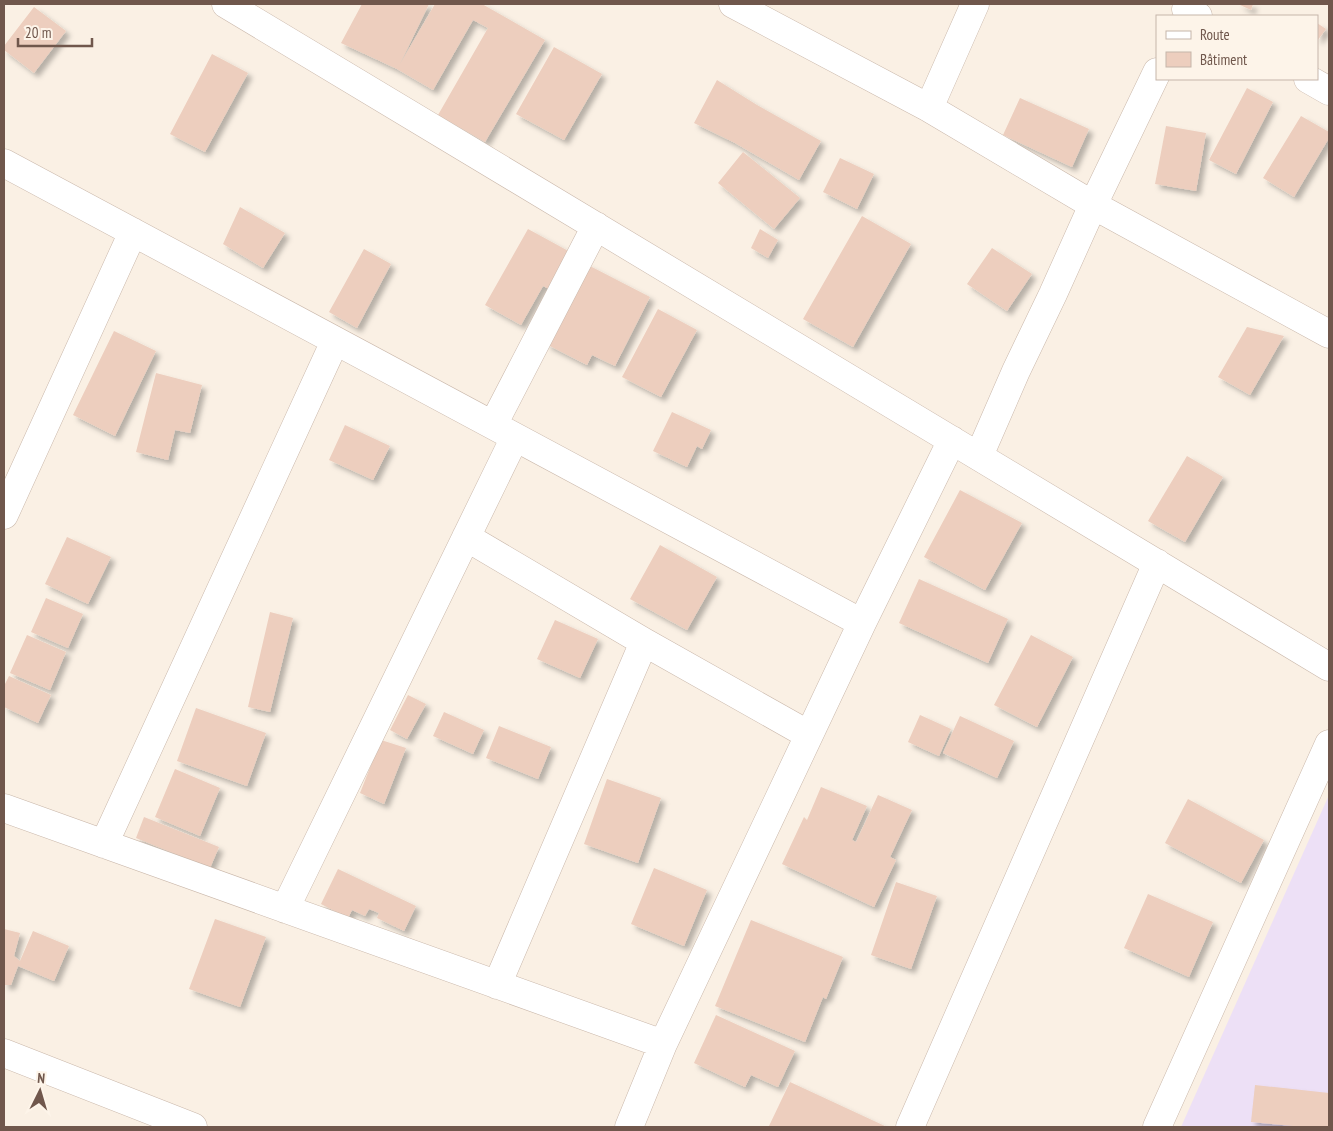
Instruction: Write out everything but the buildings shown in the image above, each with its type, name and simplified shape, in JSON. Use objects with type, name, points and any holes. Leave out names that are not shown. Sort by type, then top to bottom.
[{"type":"street","points":[[226,4],[1329,667]]},
{"type":"street","points":[[733,4],[929,108],[1093,205],[1329,334]]},
{"type":"street","points":[[929,108],[975,4]]},
{"type":"street","points":[[979,456],[1016,371],[1054,294],[1093,205],[1156,74]]},
{"type":"street","points":[[1310,80],[1329,90]]},
{"type":"street","points":[[4,164],[862,623]]},
{"type":"street","points":[[285,909],[466,537],[504,431],[596,226]]},
{"type":"street","points":[[4,515],[133,232]]},
{"type":"street","points":[[104,844],[335,341]]},
{"type":"street","points":[[629,1127],[663,1044],[862,623],[952,440]]},
{"type":"street","points":[[466,537],[644,642],[809,734]]},
{"type":"street","points":[[910,1127],[1157,563]]},
{"type":"street","points":[[497,985],[644,642]]},
{"type":"street","points":[[1157,1127],[1329,744]]},
{"type":"street","points":[[4,808],[663,1044]]},
{"type":"street","points":[[4,1053],[194,1127]]},
{"type":"shaded area","points":[[1329,795],[1329,1127],[1181,1127]]}]
